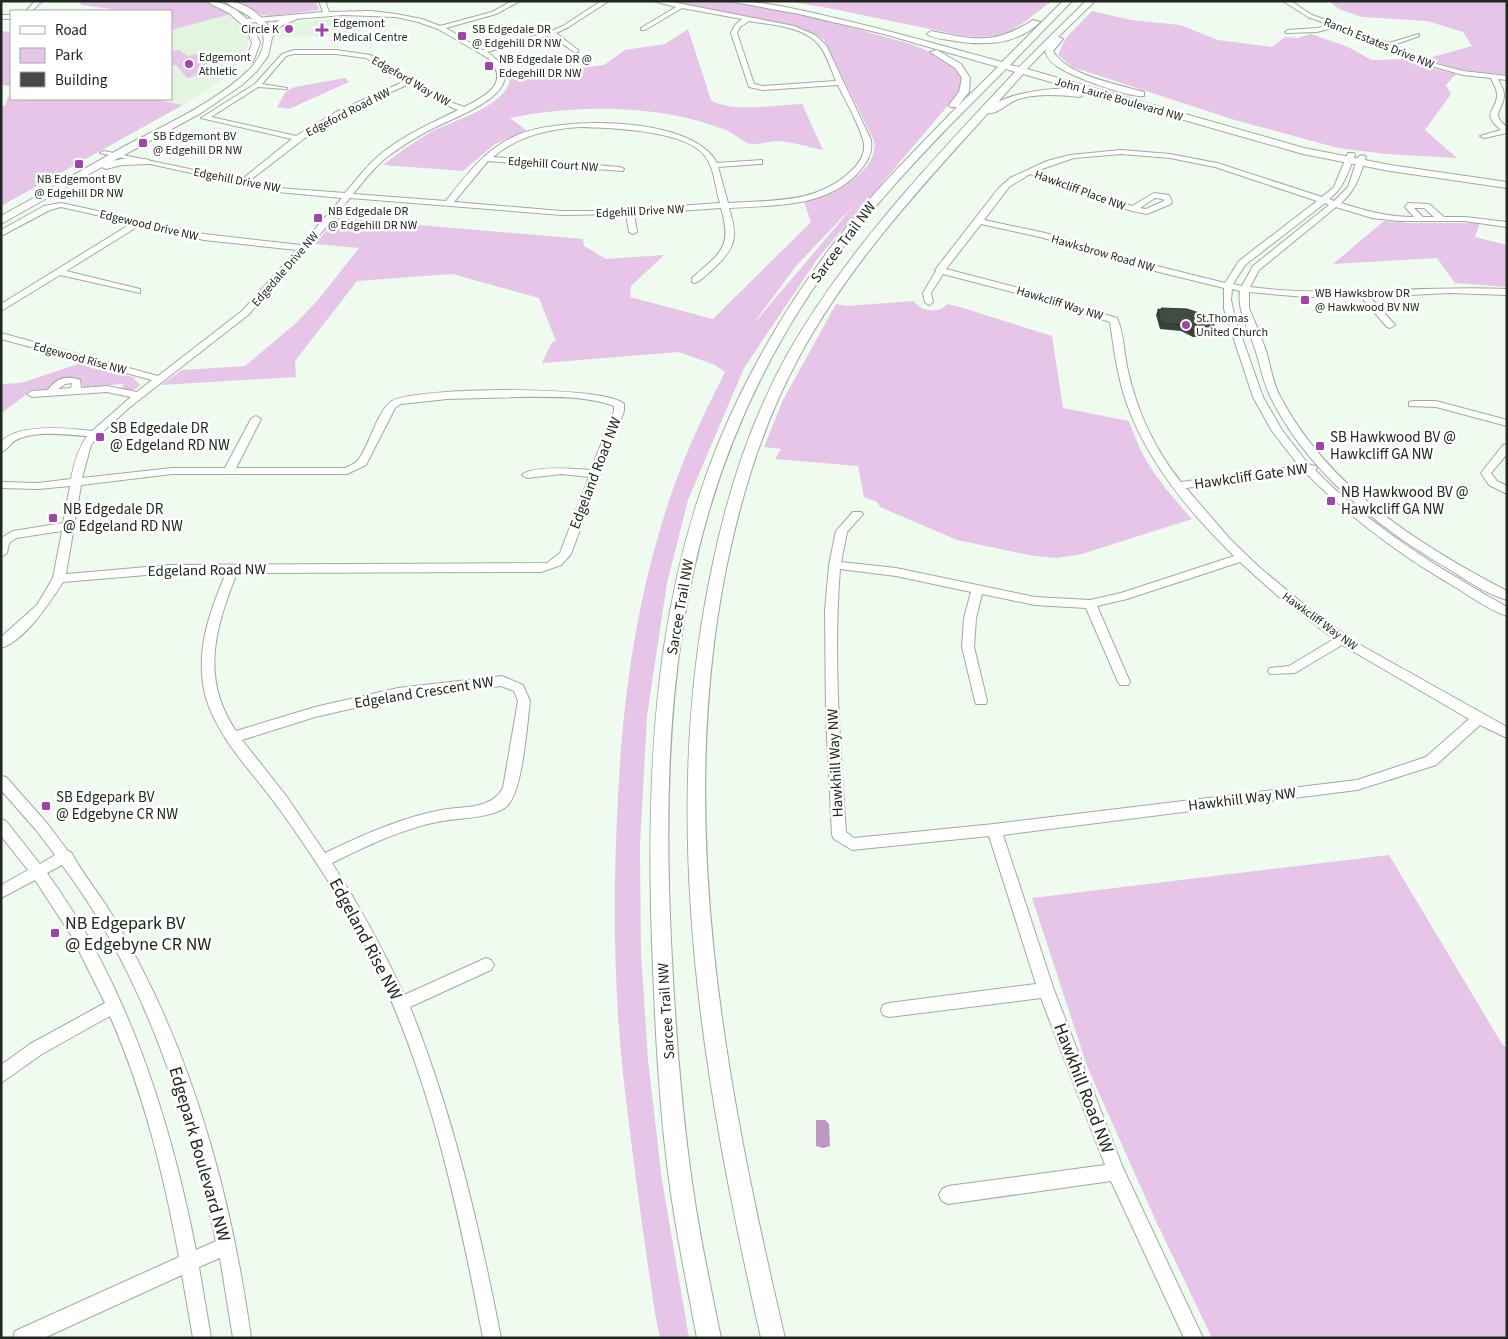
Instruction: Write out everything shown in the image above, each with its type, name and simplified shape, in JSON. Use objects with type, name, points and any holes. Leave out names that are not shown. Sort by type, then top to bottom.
[{"type":"main road","points":[[1,211],[208,95],[236,75],[250,59],[255,48],[254,34],[248,23],[236,13],[209,1]]},
{"type":"main road","points":[[228,1],[246,10],[261,21],[268,37]]},
{"type":"main road","name":"John Laurie Boulevard NW","points":[[733,1],[855,21]]},
{"type":"main road","name":"John Laurie Boulevard NW","points":[[764,1],[855,21],[1014,66],[1159,111],[1303,151],[1330,161],[1348,162],[1361,160],[1507,179]]},
{"type":"main road","points":[[1014,66],[1035,39],[1034,35],[1068,1]]},
{"type":"main road","name":"Sarcee Trail NW","points":[[709,1338],[688,1227],[674,1124],[664,1004],[658,847],[660,766],[673,641],[687,562],[709,487],[729,432],[759,369],[790,316],[843,238],[911,159],[1014,66],[1091,1]]},
{"type":"main road","points":[[922,32],[961,40],[998,40],[1015,36],[1052,11],[1060,9]]},
{"type":"main road","points":[[1081,10],[1078,18],[1049,51],[1052,60],[1079,74],[1187,110]]},
{"type":"main road","points":[[1,220],[238,84],[260,62],[265,52],[268,37],[276,26],[293,19]]},
{"type":"main road","points":[[855,21],[906,28]]},
{"type":"main road","points":[[855,21],[937,53],[958,66],[966,78],[964,92],[959,100],[913,150],[911,159]]},
{"type":"main road","name":"John Laurie Boulevard NW","points":[[1014,66],[1187,110],[1348,162]]},
{"type":"main road","name":"Sarcee Trail NW","points":[[772,1338],[738,1182],[719,1070],[703,933],[696,783],[699,698],[706,637],[726,532],[748,455],[791,358],[822,305],[880,227],[977,119],[1014,66]]},
{"type":"main road","points":[[939,160],[952,154],[996,107],[1023,96],[1045,93],[1074,93],[1113,99],[1159,111]]},
{"type":"main road","name":"John Laurie Boulevard NW","points":[[1361,160],[1507,185]]},
{"type":"main road","points":[[89,171],[122,162],[145,162]]},
{"type":"street","points":[[30,10],[39,1]]},
{"type":"street","points":[[322,1],[326,8],[326,15]]},
{"type":"street","points":[[440,28],[494,13],[517,1]]},
{"type":"street","points":[[482,52],[551,33],[606,1]]},
{"type":"street","name":"Edgehill Drive NW","points":[[104,153],[278,190],[562,213],[630,212],[725,206],[781,202],[814,196],[827,192],[841,184],[867,157],[869,146],[841,83],[823,45],[813,36],[792,27],[656,1]]},
{"type":"street","name":"Ranch Estates Drive NW","points":[[1286,1],[1303,13],[1388,45],[1434,66],[1507,78]]},
{"type":"street","points":[[643,30],[680,6]]},
{"type":"street","name":"Edgedale Drive NW","points":[[1,644],[20,629],[41,608],[59,578],[82,456],[94,434],[158,379],[245,313],[304,248],[376,162],[397,146],[422,131],[487,98],[500,84],[500,70],[490,57],[440,28],[412,19],[390,15],[355,13],[261,21]]},
{"type":"street","name":"Edgedale Drive NW","points":[[248,23],[314,14],[326,15]]},
{"type":"street","points":[[746,18],[735,29],[734,39],[751,86],[763,88],[841,83]]},
{"type":"street","points":[[1288,32],[1318,30],[1337,26]]},
{"type":"street","points":[[551,33],[576,51]]},
{"type":"street","points":[[1388,45],[1417,35]]},
{"type":"street","name":"Edgeford Way NW","points":[[297,138],[205,118],[257,85],[284,55],[294,52],[346,52],[368,56],[384,64],[438,99],[465,110]]},
{"type":"street","points":[[1494,77],[1502,95],[1494,114],[1496,122],[1507,131]]},
{"type":"street","name":"Edgeford Road NW","points":[[241,183],[263,169],[297,138],[339,114],[410,81]]},
{"type":"street","points":[[257,85],[284,88]]},
{"type":"street","points":[[448,204],[476,167],[504,145],[528,134],[559,127],[588,125],[651,131],[684,138],[707,152],[714,164],[731,231],[729,244],[720,257],[695,280]]},
{"type":"street","points":[[1484,136],[1507,131]]},
{"type":"street","points":[[929,302],[927,292],[939,270],[1012,180],[1053,161],[1089,154],[1132,152],[1165,155],[1217,165],[1372,216],[1399,219],[1441,218],[1507,225]]},
{"type":"street","name":"Edgehill Court NW","points":[[486,159],[620,169]]},
{"type":"street","points":[[1361,160],[1352,187],[1335,205],[1256,268],[1247,280],[1244,308],[1275,397],[1305,444],[1323,466],[1382,518],[1435,555],[1507,596]]},
{"type":"street","points":[[714,164],[758,162]]},
{"type":"street","points":[[1348,162],[1341,183],[1335,192],[1322,200],[1242,263],[1231,275],[1227,285],[1228,306],[1247,369],[1258,398],[1277,429],[1307,468],[1368,523],[1407,552],[1468,591],[1507,612]]},
{"type":"street","name":"Hawkcliff Place NW","points":[[1029,171],[1098,199],[1132,209]]},
{"type":"street","name":"Edgewood Drive NW","points":[[1,234],[47,208],[56,205],[220,240],[304,248]]},
{"type":"street","points":[[1421,219],[1408,207],[1410,205],[1426,206],[1441,218]]},
{"type":"street","points":[[630,212],[633,232]]},
{"type":"street","name":"Hawksbrow Road NW","points":[[979,221],[1040,235],[1166,272],[1246,288],[1305,294],[1363,294],[1435,290],[1507,292]]},
{"type":"street","points":[[1,308],[138,222]]},
{"type":"street","name":"Hawkcliff Way NW","points":[[939,270],[1027,293],[1114,320],[1123,376],[1138,419],[1158,459],[1214,528],[1289,600],[1343,639],[1478,719],[1507,733]]},
{"type":"street","points":[[59,272],[137,292]]},
{"type":"street","points":[[1363,294],[1390,325]]},
{"type":"street","name":"Edgewood Rise NW","points":[[1,336],[158,379]]},
{"type":"street","points":[[32,394],[115,389],[138,396]]},
{"type":"street","name":"Edgeland Road NW","points":[[1,485],[38,486],[172,471],[339,472],[353,469],[362,463],[388,411],[395,403],[425,397],[504,394],[608,398],[619,404],[619,411],[565,554],[562,560],[550,567],[170,569],[59,578]]},
{"type":"street","points":[[1413,404],[1436,404],[1507,424]]},
{"type":"street","points":[[229,471],[256,419]]},
{"type":"street","points":[[1,449],[11,439],[23,435],[72,432],[94,434]]},
{"type":"street","points":[[1507,447],[1486,473],[1493,483],[1507,491]]},
{"type":"street","name":"Hawkcliff Gate NW","points":[[1178,486],[1323,466]]},
{"type":"street","points":[[527,475],[562,471],[595,474]]},
{"type":"street","points":[[857,514],[842,531],[835,565],[896,572],[1035,601],[1090,604],[1123,596],[1243,557]]},
{"type":"street","points":[[1,553],[4,541],[13,535],[68,526]]},
{"type":"street","name":"Hawkhill Way NW","points":[[835,565],[831,611],[830,661],[835,785],[839,835],[852,844],[994,830],[1357,785],[1431,761],[1478,719]]},
{"type":"street","name":"Edgeland Rise NW","points":[[233,569],[211,623],[208,638],[206,672],[213,700],[234,737],[323,860],[378,955],[400,1004],[428,1075],[453,1155],[477,1254],[492,1338]]},
{"type":"street","points":[[977,590],[970,618],[968,646],[981,700]]},
{"type":"street","points":[[1090,604],[1124,682]]},
{"type":"street","points":[[1274,671],[1290,670],[1343,639]]},
{"type":"street","name":"Edgeland Crescent NW","points":[[234,737],[315,712],[398,693],[502,681],[519,688],[524,701],[510,789],[503,801],[487,810],[440,816],[385,832],[323,860]]},
{"type":"street","name":"Edgepark Boulevard NW","points":[[1,781],[30,811],[66,856],[108,919],[148,996],[177,1067],[199,1135],[227,1245],[242,1338]]},
{"type":"street","name":"Edgepark Boulevard NW","points":[[1,825],[38,872],[76,930],[114,1006],[142,1075],[159,1128],[174,1186],[190,1262],[202,1338]]},
{"type":"street","name":"Hawkhill Road NW","points":[[994,830],[1046,990],[1116,1172],[1194,1338]]},
{"type":"street","points":[[1,892],[66,856]]},
{"type":"street","points":[[400,1004],[486,965]]},
{"type":"street","points":[[889,1010],[1046,990]]},
{"type":"street","points":[[1,1075],[36,1049],[114,1006]]},
{"type":"street","points":[[948,1195],[1116,1172]]},
{"type":"street","points":[[22,1338],[227,1245]]},
{"type":"shaded area","points":[[231,14],[246,31],[249,40],[241,61],[229,75],[183,105],[158,100],[172,100],[172,30]]},
{"type":"shaded area","points":[[332,19],[371,19],[356,35],[276,37],[282,23]]},
{"type":"shaded area","points":[[816,1120],[825,1120],[829,1124],[830,1146],[823,1148],[816,1146]]},
{"type":"green space","points":[[80,1],[201,1],[231,14],[172,30],[172,10],[118,10],[81,5]]},
{"type":"green space","points":[[236,1],[316,1],[319,10],[271,16],[262,15]]},
{"type":"green space","points":[[666,1],[726,1],[814,17],[914,45],[937,57],[940,56],[958,71],[961,81],[957,94],[951,102],[818,258],[744,368],[688,500],[667,583],[647,716],[640,845],[641,952],[648,1060],[662,1180],[689,1338],[660,1338],[638,1194],[620,1042],[615,914],[619,779],[631,662],[645,585],[666,510],[685,457],[725,372],[715,365],[679,352],[542,363],[552,342],[556,341],[539,298],[452,274],[357,281],[295,361],[296,377],[161,385],[182,370],[245,366],[296,323],[318,300],[359,248],[315,244],[337,218],[583,239],[584,246],[606,259],[664,255],[631,286],[630,297],[713,319],[811,222],[804,202],[826,194],[851,181],[861,173],[874,153],[874,141],[824,40],[815,34],[790,25]],"holes":[[[856,203],[757,320],[796,266]]]},
{"type":"green space","points":[[786,1],[1052,1],[1012,30],[1003,34],[980,37],[964,36]]},
{"type":"green space","points":[[1328,1],[1507,2],[1507,75],[1462,70],[1425,59],[1472,46],[1463,32],[1427,21],[1362,17],[1341,10]]},
{"type":"green space","points":[[1092,11],[1131,20],[1180,25],[1218,40],[1272,47],[1285,37],[1298,38],[1311,34],[1348,47],[1372,60],[1408,59],[1423,66],[1456,74],[1446,85],[1451,94],[1425,130],[1457,158],[1386,154],[1338,148],[1235,120],[1072,67],[1058,55],[1066,38]]},
{"type":"green space","points":[[688,29],[711,100],[719,104],[742,107],[802,104],[823,150],[778,141],[747,143],[728,131],[703,122],[648,111],[591,109],[536,113],[510,118],[526,130],[495,144],[463,171],[383,165],[431,132],[491,104],[501,96],[507,87],[510,77],[604,65],[625,50],[665,44]]},
{"type":"green space","points":[[1,31],[10,32],[10,86],[1,85]]},
{"type":"green space","name":"Edgemont Athletic","points":[[179,50],[188,56],[208,52],[215,59],[213,60],[215,62],[207,64],[215,71],[187,78],[176,65],[172,66],[172,51]]},
{"type":"green space","points":[[345,78],[349,82],[289,109],[277,107],[286,91],[295,87]]},
{"type":"green space","points":[[10,93],[10,100],[158,100],[183,105],[1,206],[1,107],[5,105]]},
{"type":"green space","points":[[1384,221],[1480,223],[1475,237],[1507,245],[1507,287],[1455,283],[1437,258],[1333,264]]},
{"type":"green space","points":[[914,301],[921,308],[930,310],[939,309],[947,304],[960,307],[1052,336],[1063,408],[1129,421],[1147,462],[1165,488],[1192,519],[1082,554],[1057,558],[1034,556],[957,540],[880,507],[877,502],[864,497],[858,466],[775,459],[781,449],[764,447],[783,400],[836,304],[847,306]]},
{"type":"green space","points":[[81,363],[136,378],[134,379],[140,385],[132,390],[122,388],[124,384],[84,387],[79,379],[68,378],[56,382],[47,390],[29,391],[1,414],[1,384],[21,383]]},
{"type":"green space","points":[[1389,855],[1502,1044],[1507,1048],[1507,1338],[1212,1338],[1155,1219],[1087,1066],[1032,898]]},
{"type":"building","points":[[1161,308],[1187,309],[1202,314],[1217,313],[1214,326],[1204,331],[1195,331],[1182,325],[1161,323],[1158,309],[1162,310]]},
{"type":"place","name":"Circle K","points":[[289,29]]},
{"type":"place","name":"Edgemont Medical Centre","points":[[322,30]]},
{"type":"place","name":"SB Edgedale DR @ Edgehill DR NW","points":[[462,36]]},
{"type":"place","name":"Edgemont Athletic","points":[[189,64]]},
{"type":"place","name":"NB Edgedale DR @ Edegehill DR NW","points":[[489,66]]},
{"type":"place","name":"SB Edgemont BV @ Edgehill DR NW","points":[[143,143]]},
{"type":"place","name":"NB Edgemont BV @ Edgehill DR NW","points":[[79,164]]},
{"type":"place","name":"NB Edgedale DR @ Edgehill DR NW","points":[[318,218]]},
{"type":"place","name":"WB Hawksbrow DR @ Hawkwood BV NW","points":[[1305,300]]},
{"type":"place","name":"St.Thomas United Church","points":[[1186,325]]},
{"type":"place","name":"SB Edgedale DR @ Edgeland RD NW","points":[[100,437]]},
{"type":"place","name":"SB Hawkwood BV @ Hawkcliff GA NW","points":[[1320,446]]},
{"type":"place","name":"NB Hawkwood BV @ Hawkcliff GA NW","points":[[1331,501]]},
{"type":"place","name":"NB Edgedale DR @ Edgeland RD NW","points":[[53,518]]},
{"type":"place","name":"SB Edgepark BV @ Edgebyne CR NW","points":[[46,806]]},
{"type":"place","name":"NB Edgepark BV @ Edgebyne CR NW","points":[[55,933]]}]
